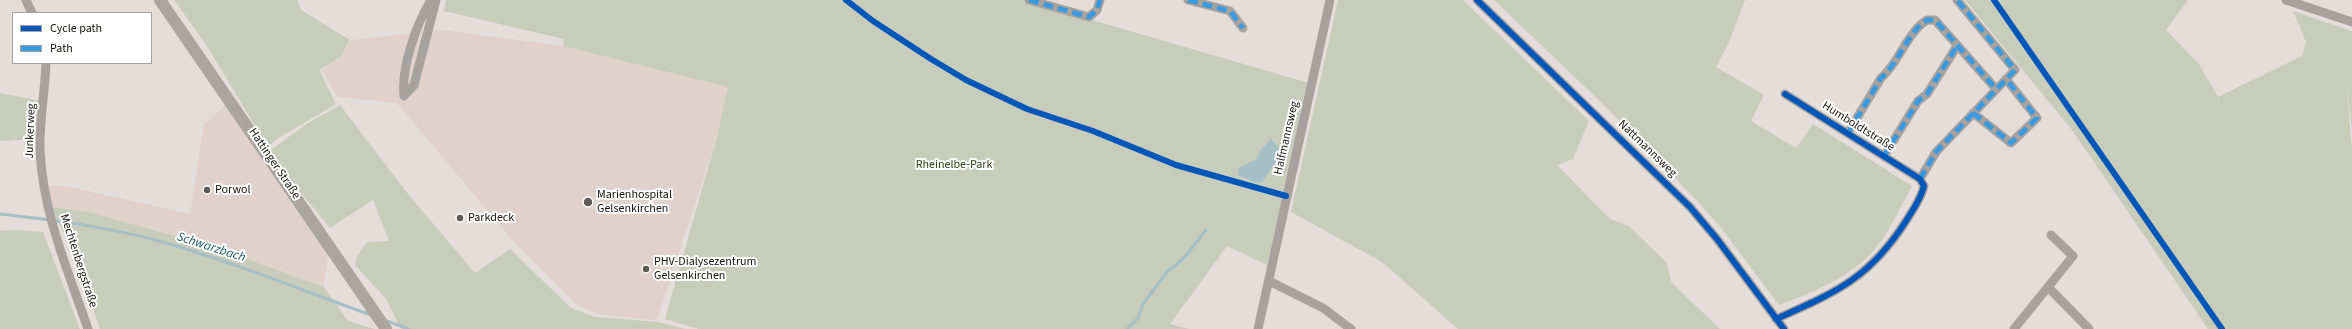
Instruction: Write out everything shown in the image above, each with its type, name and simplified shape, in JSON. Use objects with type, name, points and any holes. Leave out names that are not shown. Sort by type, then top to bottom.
[{"type":"main road","name":"Hattinger Straße","points":[[160,0],[386,328]]},
{"type":"street","points":[[26,0],[32,12]]},
{"type":"street","points":[[431,0],[419,20],[403,82],[404,96],[414,86],[436,0]]},
{"type":"street","points":[[1029,0],[1089,16],[1098,10],[1100,0]]},
{"type":"street","points":[[1188,0],[1202,2],[1230,11],[1243,28]]},
{"type":"street","name":"Halfmannsweg","points":[[1258,329],[1330,0]]},
{"type":"street","name":"Nattmannsweg","points":[[1477,0],[1690,207],[1717,239],[1784,329]]},
{"type":"street","points":[[1776,319],[1831,294],[1867,270],[1894,239],[1922,195],[1924,186],[1920,179],[1936,152],[2015,70],[1957,0]]},
{"type":"street","points":[[2286,0],[2352,22]]},
{"type":"street","name":"Humboldtstraße","points":[[1848,133],[1881,78],[1888,72],[1922,22],[1927,20],[1935,20],[1996,89]]},
{"type":"street","name":"Humboldtstraße","points":[[1884,156],[1918,101],[1927,94],[1957,46]]},
{"type":"street","name":"Junkerweg","points":[[46,64],[40,150],[46,200]]},
{"type":"street","points":[[1974,113],[2011,143],[2037,118],[2006,79]]},
{"type":"street","name":"Humboldtstraße","points":[[1785,94],[1920,179]]},
{"type":"street","name":"Mechtenbergstraße","points":[[46,200],[56,236],[88,329]]},
{"type":"street","points":[[2014,329],[2073,256],[2051,235]]},
{"type":"street","points":[[1268,281],[1322,308],[1351,329]]},
{"type":"street","points":[[2048,287],[2089,329]]},
{"type":"shaded area","name":"Marienhospital Gelsenkirchen","points":[[442,30],[563,46],[729,87],[717,137],[657,320],[601,315],[577,305],[514,242],[397,103],[338,97],[322,70],[341,58],[351,40]]},
{"type":"shaded area","points":[[226,104],[328,254],[324,287],[209,245],[84,211],[50,207],[46,186],[65,186],[190,214],[204,125]]},
{"type":"green space","points":[[174,0],[297,0],[301,10],[350,40],[340,58],[319,70],[336,104],[277,139],[268,147],[205,43]]},
{"type":"green space","name":"Rheinelbe-Park","points":[[446,0],[1023,0],[1309,83],[1267,265],[1227,246],[1170,324],[1189,329],[699,329],[665,319],[717,137],[728,87],[563,46],[564,39],[444,11]]},
{"type":"green space","points":[[1338,0],[1463,0],[1589,121],[1573,159],[1557,165],[1610,219],[1629,226],[1667,263],[1671,282],[1720,329],[1458,329],[1382,262],[1291,212]]},
{"type":"green space","points":[[1494,0],[1745,0],[1729,42],[1716,67],[1764,95],[1751,121],[1796,148],[1813,124],[1912,186],[1888,231],[1878,245],[1857,266],[1833,282],[1779,305],[1722,229],[1699,203],[1606,107]]},
{"type":"green space","points":[[1965,0],[2188,0],[2166,30],[2199,64],[2218,97],[2302,56],[2306,42],[2293,11],[2352,31],[2352,129],[2346,79],[2352,149],[2352,329],[2208,329],[2072,130]]},
{"type":"green space","points":[[0,93],[41,101],[36,139],[0,141]]},
{"type":"green space","points":[[340,105],[408,194],[475,273],[510,249],[571,308],[595,317],[658,322],[685,329],[401,329],[386,299],[355,265],[357,256],[367,242],[389,241],[373,200],[330,228],[268,152],[308,123]]},
{"type":"green space","points":[[50,207],[84,211],[209,245],[324,287],[348,321],[375,329],[100,329],[72,248]]},
{"type":"green space","points":[[16,230],[43,232],[80,329],[0,329],[0,231]]},
{"type":"water","points":[[1271,139],[1283,152],[1262,182],[1255,182],[1238,175],[1238,168],[1257,159],[1260,151]]},
{"type":"waterway","name":"Schwarzbach","points":[[0,214],[80,224],[159,241],[239,267],[371,315]]},
{"type":"waterway","points":[[1127,329],[1138,318],[1143,304],[1167,272],[1184,258],[1206,230]]},
{"type":"waterway","name":"Schwarzbach","points":[[384,320],[409,329]]},
{"type":"marked path","points":[[1029,0],[1089,17],[1097,10],[1100,0]]},
{"type":"marked path","points":[[1188,0],[1230,11],[1243,28]]},
{"type":"marked path","points":[[1920,179],[1936,152],[2015,70],[1957,0]]},
{"type":"marked path","points":[[1848,133],[1881,78],[1893,64],[1914,32],[1927,20],[1935,20],[1996,89]]},
{"type":"marked path","points":[[1884,156],[1918,101],[1927,94],[1957,46]]},
{"type":"marked path","points":[[1973,113],[2011,143],[2037,118],[2006,79]]},
{"type":"cycle path","points":[[846,0],[873,21],[931,59],[966,80],[1027,109],[1093,131],[1176,165],[1286,196]]},
{"type":"cycle path","points":[[1477,0],[1690,207],[1717,239],[1784,329]]},
{"type":"cycle path","points":[[1994,0],[2222,329]]},
{"type":"cycle path","points":[[1776,319],[1850,282],[1879,257],[1906,221],[1921,195],[1924,186],[1920,179],[1785,94]]},
{"type":"place","name":"Porwol","points":[[207,190]]},
{"type":"place","name":"Marienhospital Gelsenkirchen","points":[[588,202]]},
{"type":"place","name":"Parkdeck","points":[[460,218]]},
{"type":"place","name":"PHV-Dialysezentrum Gelsenkirchen","points":[[646,269]]}]
